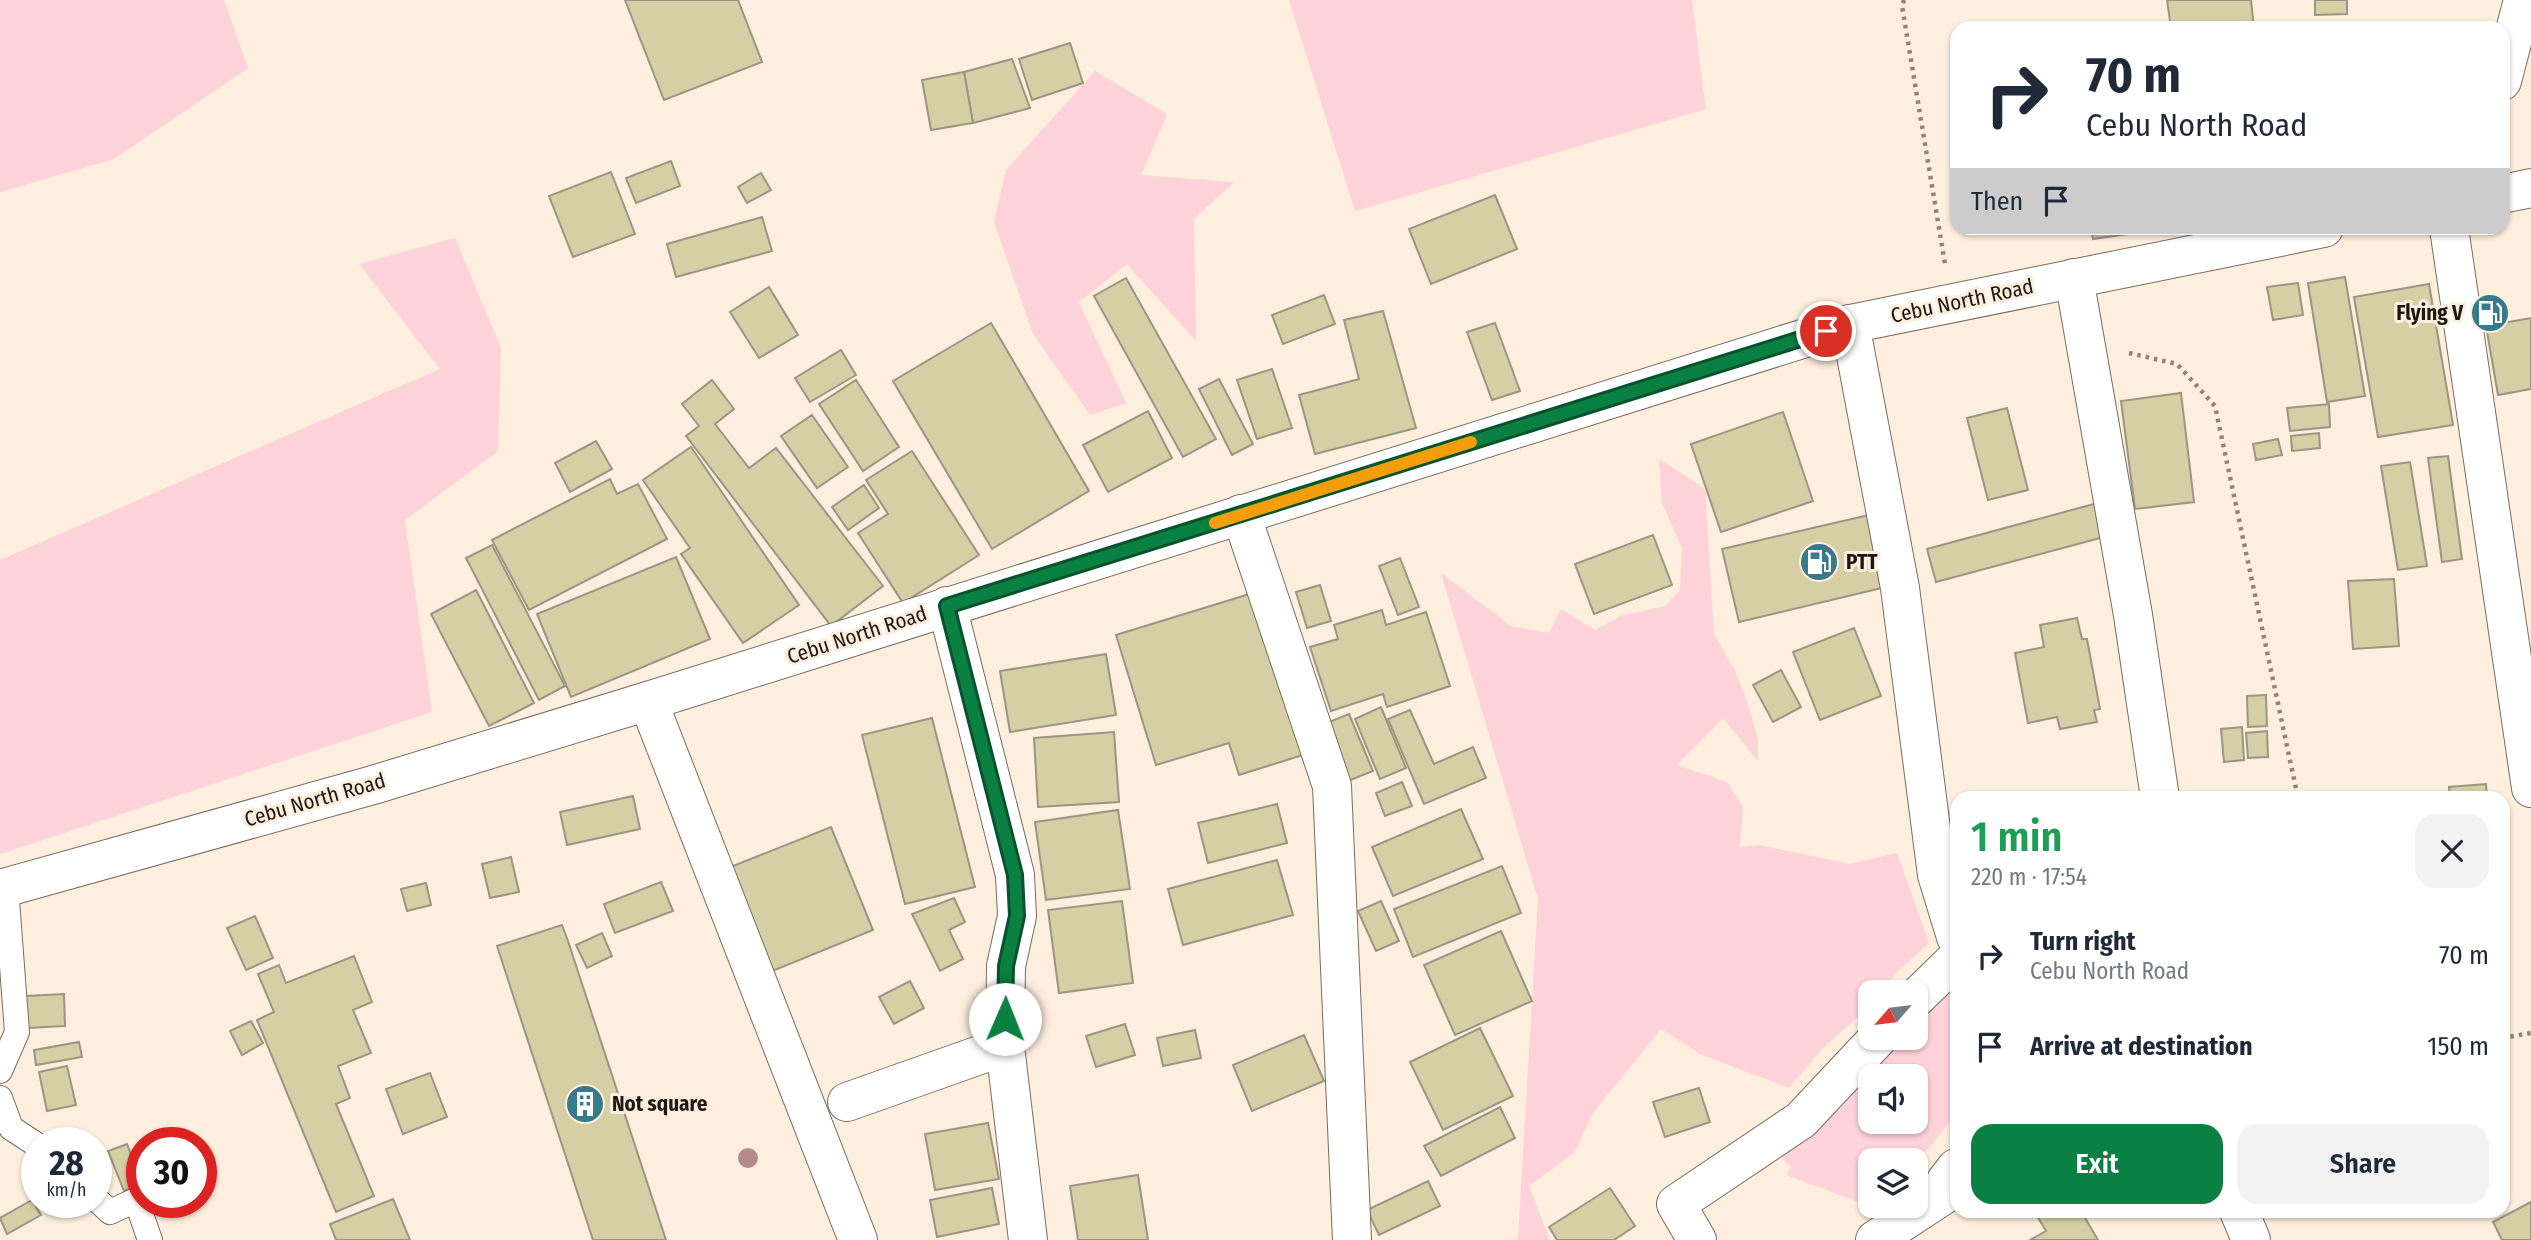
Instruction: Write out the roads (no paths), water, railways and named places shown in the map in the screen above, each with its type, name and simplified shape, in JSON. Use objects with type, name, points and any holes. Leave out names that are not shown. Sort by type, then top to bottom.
[{"type":"main road","points":[[2510,52],[2524,0]]},
{"type":"main road","points":[[2510,192],[2531,188]]},
{"type":"main road","name":"Cebu North Road","points":[[3,888],[373,785],[1850,324],[2289,235]]},
{"type":"main road","points":[[2450,235],[2531,788]]},
{"type":"main road","points":[[2074,278],[2133,615],[2159,791]]},
{"type":"main road","points":[[1850,324],[1900,588],[1937,875],[1950,917]]},
{"type":"main road","points":[[1241,514],[1332,786],[1352,1240]]},
{"type":"main road","points":[[947,606],[1015,875],[1017,916],[1006,966],[1005,1046],[1028,1240]]},
{"type":"main road","points":[[648,701],[858,1240]]},
{"type":"main road","points":[[1928,986],[1950,965]]},
{"type":"main road","points":[[847,1102],[1005,1046]]},
{"type":"main road","points":[[1697,1240],[1676,1204],[1801,1120],[1867,1050]]},
{"type":"main road","points":[[1875,1240],[1942,1196],[1945,1181],[1950,1175]]},
{"type":"main road","points":[[2242,1218],[2251,1240]]},
{"type":"lane","points":[[0,1071],[8,1035],[3,888]]},
{"type":"lane","points":[[0,1098],[11,1128],[21,1135]]},
{"type":"lane","points":[[112,1211],[136,1200],[150,1240]]},
{"type":"place","name":"Flying V","points":[[2490,313]]},
{"type":"place","name":"PTT","points":[[1819,562]]},
{"type":"place","name":"Not square","points":[[585,1104]]}]
